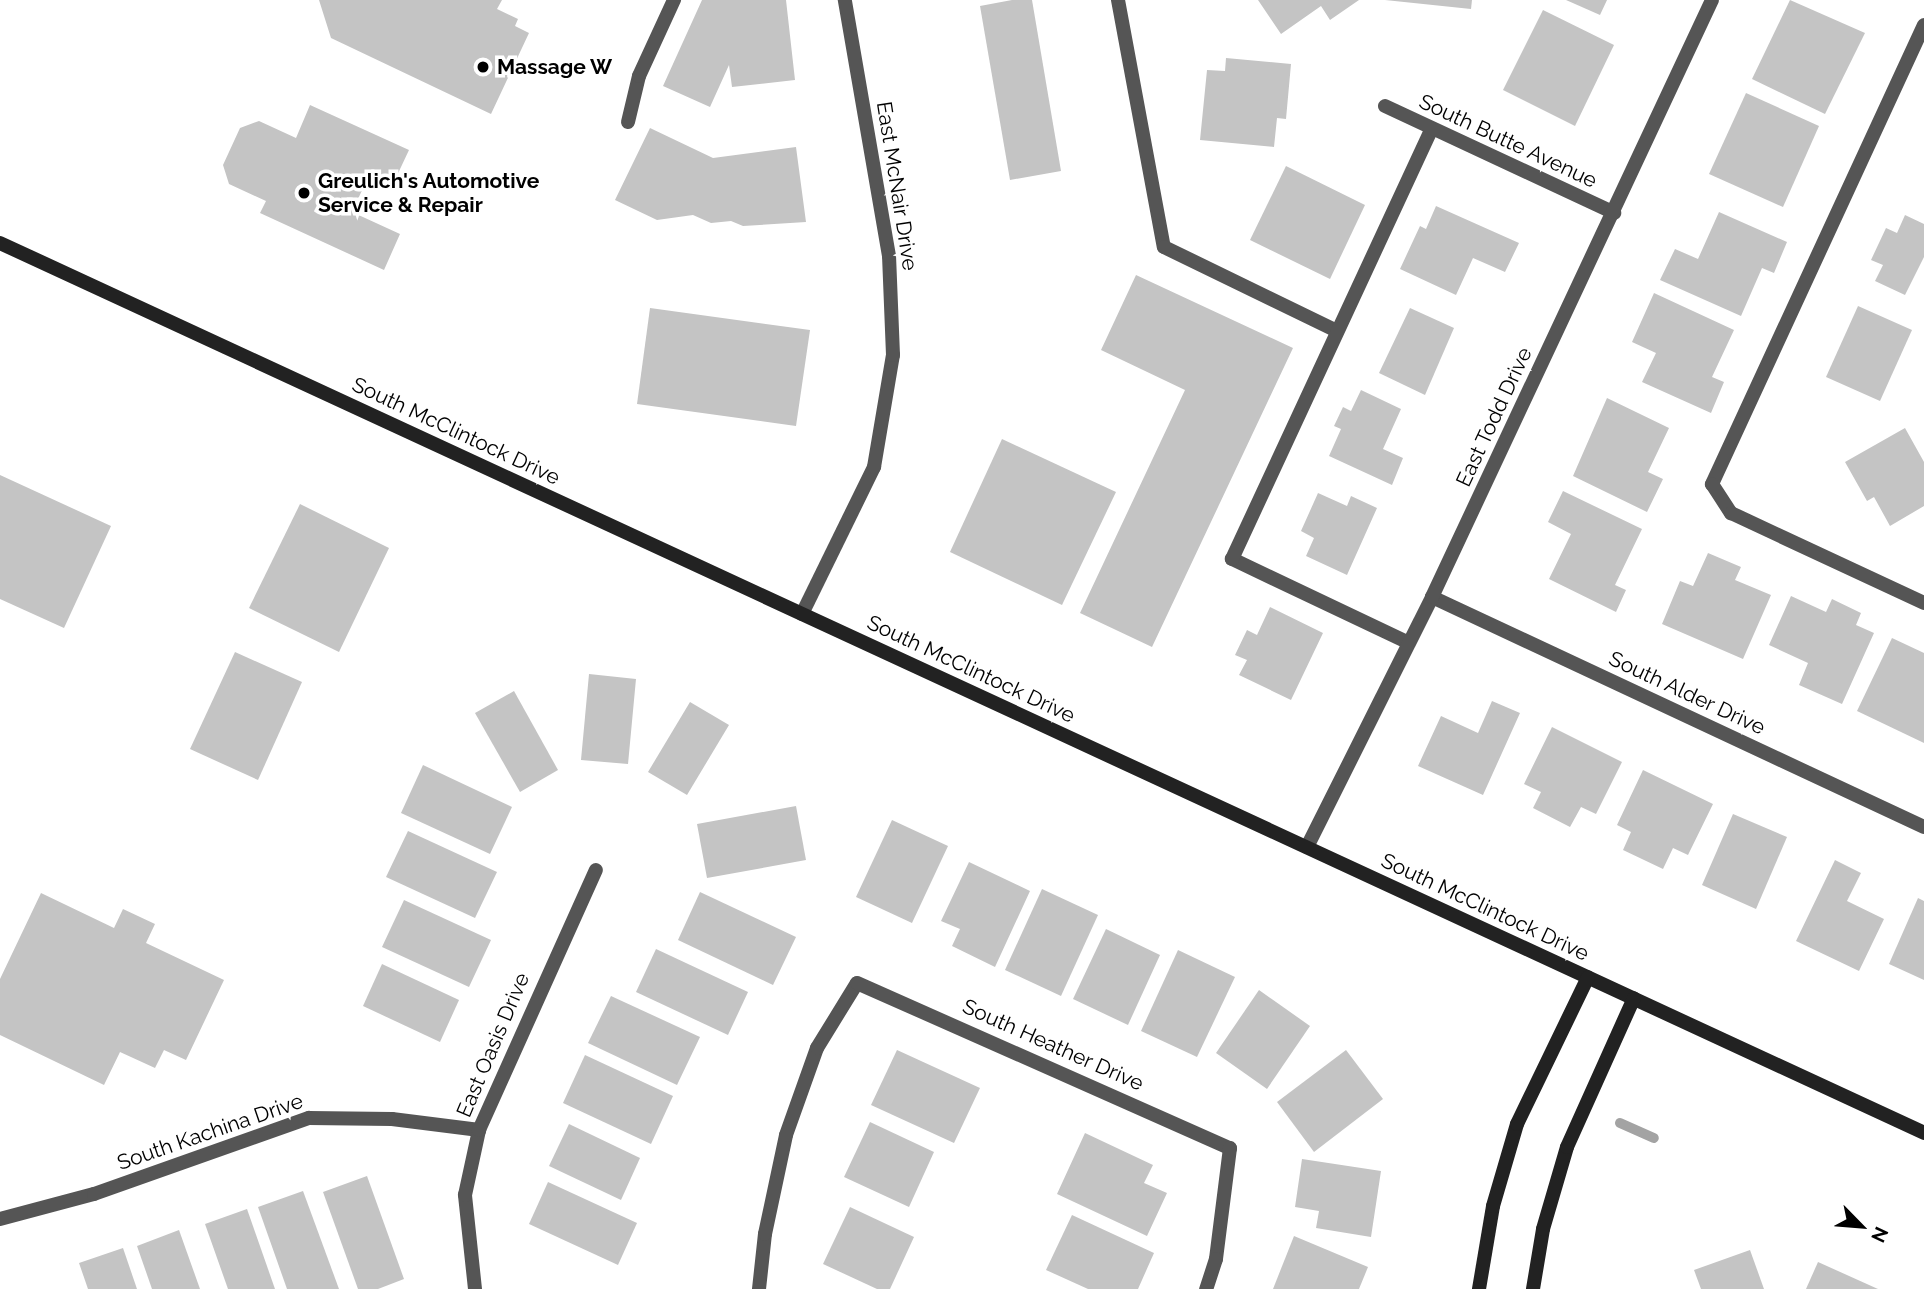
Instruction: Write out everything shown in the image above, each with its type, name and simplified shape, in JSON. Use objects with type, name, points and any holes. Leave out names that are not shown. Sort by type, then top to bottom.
[{"type":"main road","name":"South McClintock Drive","points":[[0,243],[1924,1133]]},
{"type":"main road","points":[[1479,1289],[1493,1206],[1517,1124],[1588,977]]},
{"type":"main road","points":[[1533,1289],[1543,1229],[1567,1147],[1634,998]]},
{"type":"street","points":[[628,122],[639,76],[674,0]]},
{"type":"street","name":"East McNair Drive","points":[[802,614],[874,467],[893,355],[889,256],[845,0]]},
{"type":"street","points":[[1118,0],[1164,247],[1335,330]]},
{"type":"street","name":"East Todd Drive","points":[[1307,847],[1407,642],[1432,597],[1712,0]]},
{"type":"street","points":[[1924,25],[1712,484],[1731,513],[1924,603]]},
{"type":"street","name":"South Butte Avenue","points":[[1385,106],[1614,213]]},
{"type":"street","points":[[1407,642],[1232,559],[1335,330],[1433,129]]},
{"type":"street","name":"South Alder Drive","points":[[1432,597],[1924,827]]},
{"type":"street","name":"East Oasis Drive","points":[[475,1289],[465,1195],[479,1130],[596,870]]},
{"type":"street","name":"South Heather Drive","points":[[759,1289],[765,1234],[786,1135],[817,1048],[856,983],[1230,1148],[1216,1259],[1206,1289]]},
{"type":"street","name":"South Kachina Drive","points":[[0,1219],[94,1194],[309,1118],[392,1119],[479,1130]]},
{"type":"building","points":[[319,0],[502,0],[497,9],[518,19],[515,26],[529,33],[491,114],[331,38]]},
{"type":"building","points":[[702,0],[786,0],[795,80],[732,87],[729,65],[710,107],[663,86]]},
{"type":"building","points":[[1012,0],[1032,0],[1061,171],[1010,180],[980,6]]},
{"type":"building","points":[[1258,0],[1359,0],[1330,20],[1321,6],[1281,34]]},
{"type":"building","points":[[1385,0],[1472,0],[1471,9]]},
{"type":"building","points":[[1566,0],[1607,0],[1600,15]]},
{"type":"building","points":[[1790,0],[1865,33],[1825,114],[1752,79]]},
{"type":"building","points":[[1543,10],[1614,45],[1575,126],[1503,90]]},
{"type":"building","points":[[1226,58],[1291,64],[1286,119],[1277,118],[1274,147],[1200,140],[1207,70],[1225,71]]},
{"type":"building","points":[[1746,93],[1819,126],[1783,207],[1709,174]]},
{"type":"building","name":"Greulich's Automotive Service & Repair","points":[[310,105],[409,150],[393,184],[370,173],[352,212],[400,234],[384,270],[260,213],[266,201],[229,184],[223,165],[240,128],[259,121],[296,138]]},
{"type":"building","points":[[650,128],[713,158],[796,147],[806,222],[743,226],[731,221],[711,223],[693,215],[657,220],[615,200]]},
{"type":"building","points":[[1286,166],[1365,205],[1330,279],[1250,240]]},
{"type":"building","points":[[1436,206],[1519,243],[1505,272],[1473,258],[1456,295],[1400,269],[1420,226],[1426,229]]},
{"type":"building","points":[[1719,212],[1787,242],[1774,273],[1762,268],[1741,316],[1660,280],[1675,249],[1698,259]]},
{"type":"building","points":[[1905,215],[1924,224],[1924,257],[1905,295],[1875,281],[1883,265],[1871,260],[1886,228],[1897,233]]},
{"type":"building","points":[[1136,275],[1293,348],[1152,647],[1080,613],[1185,390],[1101,350]]},
{"type":"building","points":[[1654,293],[1734,330],[1712,377],[1724,382],[1711,413],[1642,382],[1656,353],[1632,342]]},
{"type":"building","points":[[1858,306],[1912,330],[1880,401],[1826,377]]},
{"type":"building","points":[[650,308],[810,330],[796,426],[637,404]]},
{"type":"building","points":[[1410,308],[1454,328],[1425,395],[1379,373]]},
{"type":"building","points":[[1361,390],[1401,409],[1383,449],[1403,458],[1392,485],[1329,456],[1341,429],[1334,426],[1343,407],[1351,411]]},
{"type":"building","points":[[1607,398],[1669,428],[1648,472],[1663,479],[1647,512],[1573,476]]},
{"type":"building","points":[[1905,428],[1924,462],[1924,506],[1890,526],[1874,497],[1867,501],[1845,462]]},
{"type":"building","points":[[1002,439],[1116,492],[1062,605],[950,552]]},
{"type":"building","points":[[0,475],[111,526],[64,628],[0,599]]},
{"type":"building","points":[[1563,491],[1642,529],[1615,585],[1626,590],[1616,612],[1549,579],[1571,534],[1548,522]]},
{"type":"building","points":[[1318,493],[1347,506],[1351,496],[1377,508],[1347,575],[1306,556],[1314,538],[1301,531]]},
{"type":"building","points":[[300,504],[389,548],[339,652],[249,608]]},
{"type":"building","points":[[1708,553],[1741,567],[1735,580],[1771,595],[1743,659],[1662,624],[1680,581],[1693,586]]},
{"type":"building","points":[[1791,596],[1826,612],[1832,599],[1861,613],[1856,625],[1874,633],[1842,704],[1799,685],[1808,663],[1769,645]]},
{"type":"building","points":[[1270,607],[1323,633],[1291,700],[1239,675],[1247,660],[1235,655],[1247,630],[1257,635]]},
{"type":"building","points":[[1892,638],[1924,653],[1924,743],[1857,711]]},
{"type":"building","points":[[235,652],[302,682],[258,780],[190,749]]},
{"type":"building","points":[[589,674],[636,679],[628,764],[581,760]]},
{"type":"building","points":[[514,691],[558,770],[520,792],[475,713]]},
{"type":"building","points":[[1492,701],[1520,713],[1483,795],[1418,766],[1441,716],[1478,733]]},
{"type":"building","points":[[690,702],[729,725],[687,795],[648,772]]},
{"type":"building","points":[[1552,727],[1622,762],[1596,814],[1581,807],[1570,827],[1533,808],[1541,792],[1524,784]]},
{"type":"building","points":[[423,765],[512,807],[490,854],[401,813]]},
{"type":"building","points":[[1643,770],[1713,804],[1688,855],[1673,848],[1663,869],[1623,850],[1631,832],[1617,825]]},
{"type":"building","points":[[796,806],[806,860],[707,878],[697,824]]},
{"type":"building","points":[[1733,814],[1787,837],[1756,909],[1702,885]]},
{"type":"building","points":[[892,820],[948,846],[912,923],[856,897]]},
{"type":"building","points":[[408,831],[497,872],[475,918],[386,877]]},
{"type":"building","points":[[1835,860],[1861,873],[1847,901],[1884,919],[1859,971],[1796,941]]},
{"type":"building","points":[[969,862],[1030,891],[995,967],[952,946],[960,929],[941,921]]},
{"type":"building","points":[[1042,889],[1098,915],[1061,996],[1005,970]]},
{"type":"building","points":[[700,892],[796,937],[773,985],[678,940]]},
{"type":"building","points":[[41,893],[114,928],[123,909],[155,924],[146,943],[224,980],[186,1060],[164,1050],[155,1068],[120,1052],[104,1085],[0,1035],[0,979]]},
{"type":"building","points":[[1918,898],[1924,901],[1924,980],[1889,964]]},
{"type":"building","points":[[404,900],[491,940],[469,987],[382,947]]},
{"type":"building","points":[[1106,929],[1160,955],[1128,1025],[1073,999]]},
{"type":"building","points":[[656,949],[748,992],[728,1035],[636,992]]},
{"type":"building","points":[[1178,950],[1235,977],[1197,1057],[1141,1031]]},
{"type":"building","points":[[382,964],[459,1000],[440,1042],[363,1006]]},
{"type":"building","points":[[1259,990],[1310,1026],[1267,1089],[1216,1053]]},
{"type":"building","points":[[611,996],[700,1037],[677,1085],[588,1043]]},
{"type":"building","points":[[897,1050],[980,1088],[954,1143],[871,1105]]},
{"type":"building","points":[[1346,1050],[1383,1099],[1314,1152],[1277,1102]]},
{"type":"building","points":[[585,1055],[673,1096],[651,1144],[563,1103]]},
{"type":"building","points":[[870,1122],[934,1152],[909,1207],[844,1177]]},
{"type":"building","points":[[569,1124],[640,1158],[621,1200],[549,1166]]},
{"type":"building","points":[[1085,1133],[1153,1165],[1144,1183],[1167,1193],[1147,1236],[1057,1194]]},
{"type":"building","points":[[1302,1159],[1381,1171],[1371,1237],[1316,1228],[1319,1211],[1295,1207]]},
{"type":"building","points":[[367,1176],[404,1279],[378,1289],[358,1289],[323,1192]]},
{"type":"building","points":[[548,1182],[637,1223],[618,1265],[529,1224]]},
{"type":"building","points":[[303,1191],[339,1289],[287,1289],[258,1207]]},
{"type":"building","points":[[850,1207],[914,1237],[890,1289],[877,1289],[823,1264]]},
{"type":"building","points":[[247,1209],[275,1289],[228,1289],[205,1224]]},
{"type":"building","points":[[1072,1215],[1154,1253],[1138,1289],[1088,1289],[1046,1270]]},
{"type":"building","points":[[179,1230],[200,1289],[152,1289],[137,1246]]},
{"type":"building","points":[[1294,1236],[1368,1267],[1359,1289],[1273,1289]]},
{"type":"building","points":[[123,1248],[137,1289],[88,1289],[79,1263]]},
{"type":"building","points":[[1750,1250],[1764,1289],[1701,1289],[1694,1270]]},
{"type":"building","points":[[1818,1262],[1878,1289],[1806,1289]]},
{"type":"waterway","points":[[1620,1123],[1654,1138]]},
{"type":"place","name":"Massage W","points":[[483,67]]},
{"type":"place","name":"Greulich's Automotive Service & Repair","points":[[304,193]]}]
